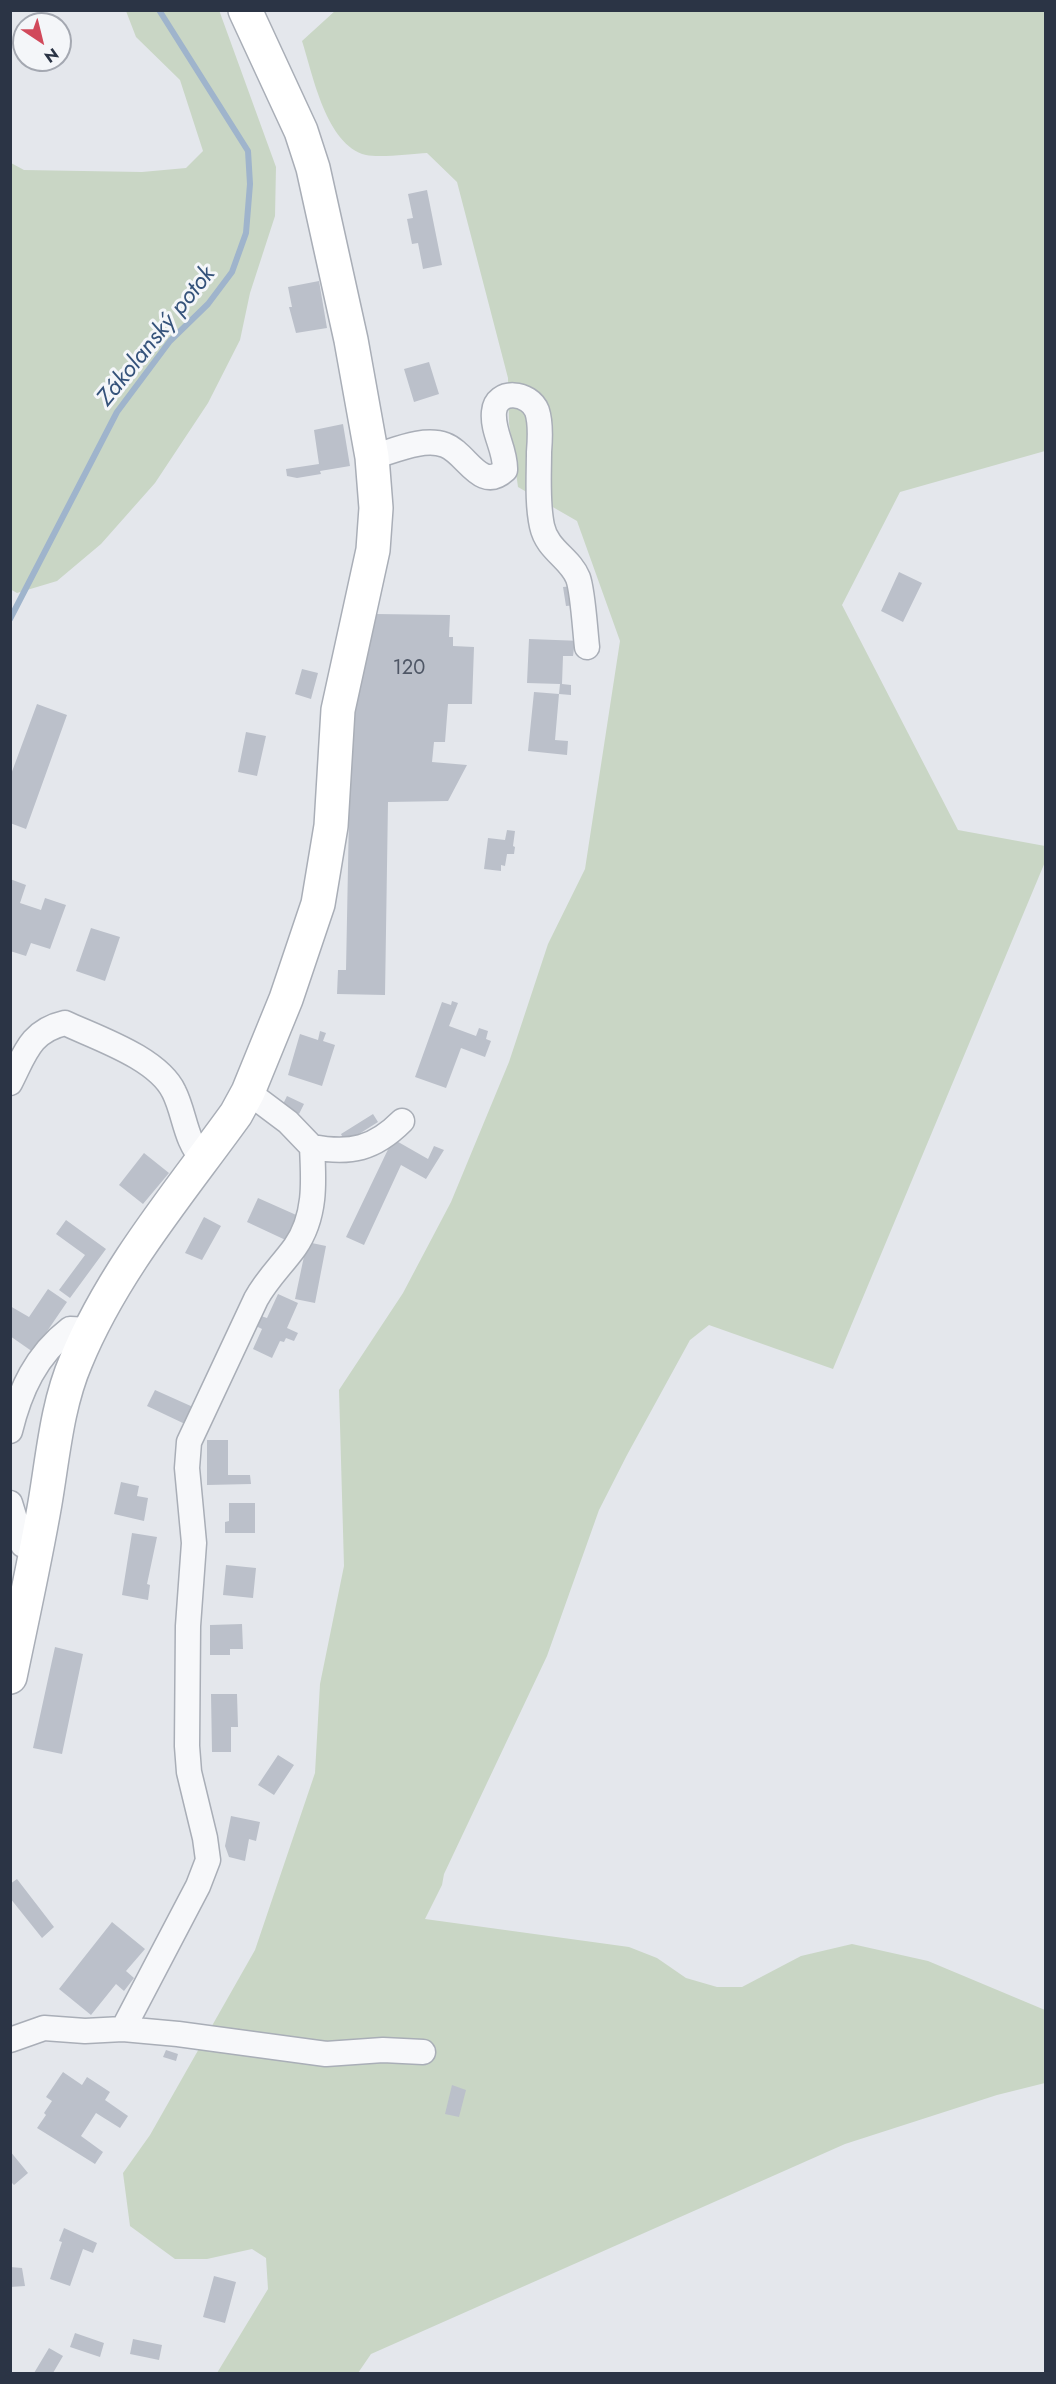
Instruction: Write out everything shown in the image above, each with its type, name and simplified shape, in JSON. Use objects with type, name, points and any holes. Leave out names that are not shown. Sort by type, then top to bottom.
[{"type":"main road","points":[[10,1677],[31,1541],[62,1404],[75,1364],[105,1300],[236,1114],[248,1092],[286,999],[318,904],[331,826],[338,710],[373,550],[376,507],[372,457],[351,340],[313,168],[301,131],[245,10]]},
{"type":"street","points":[[372,457],[430,441],[456,451],[478,472],[487,478],[495,478],[505,470],[506,459],[494,421],[494,408],[499,400],[513,394],[523,396],[532,403],[537,412],[540,436],[539,479],[542,527],[550,546],[578,578],[587,647]]},
{"type":"street","points":[[10,1083],[32,1041],[41,1032],[65,1023],[136,1056],[155,1069],[173,1088],[190,1142],[203,1159]]},
{"type":"street","points":[[248,1092],[288,1122],[312,1148],[338,1152],[360,1149],[379,1140],[402,1121]]},
{"type":"street","points":[[123,2029],[198,1886],[208,1860],[189,1772],[187,1746],[188,1626],[194,1543],[187,1468],[189,1442],[266,1281],[295,1246],[304,1231],[311,1211],[312,1148]]},
{"type":"street","points":[[10,1431],[19,1400],[34,1367],[52,1342],[70,1329],[90,1330]]},
{"type":"street","points":[[10,1503],[31,1541],[10,1597]]},
{"type":"street","points":[[10,2040],[44,2028],[86,2031],[123,2029],[326,2054],[383,2050],[423,2052]]},
{"type":"green space","points":[[219,10],[276,167],[275,216],[250,293],[240,340],[208,403],[155,483],[101,544],[57,581],[17,593],[10,589],[11,163],[24,170],[142,172],[186,168],[203,151],[180,80],[136,37],[126,11]]},
{"type":"green space","points":[[336,10],[1045,11],[1045,451],[900,492],[842,605],[958,830],[1045,846],[1045,862],[833,1369],[709,1325],[690,1340],[599,1510],[547,1656],[425,1919],[629,1947],[657,1958],[686,1978],[717,1987],[742,1987],[801,1956],[852,1944],[928,1961],[1045,2010],[1045,2083],[997,2095],[845,2144],[371,2354],[358,2373],[217,2373],[268,2289],[266,2258],[252,2249],[207,2259],[175,2259],[130,2226],[123,2173],[150,2135],[255,1950],[315,1773],[320,1684],[344,1566],[339,1390],[403,1293],[451,1202],[509,1062],[548,944],[585,869],[620,641],[577,521],[518,487],[509,423],[508,378],[457,182],[427,153],[372,156],[352,149],[331,124],[323,107],[302,41]]},
{"type":"building","points":[[427,190],[442,265],[423,269],[418,243],[412,244],[407,219],[413,218],[408,194]]},
{"type":"building","points":[[319,281],[327,328],[296,333],[289,307],[292,307],[288,287]]},
{"type":"building","points":[[429,362],[439,394],[414,402],[404,369]]},
{"type":"building","points":[[343,424],[350,466],[297,478],[287,476],[286,469],[319,464],[314,430]]},
{"type":"building","points":[[899,572],[922,583],[903,622],[881,611]]},
{"type":"building","points":[[574,586],[577,605],[566,606],[563,587]]},
{"type":"building","points":[[376,614],[450,615],[449,637],[453,637],[453,646],[474,647],[472,704],[448,704],[445,742],[434,742],[432,762],[467,765],[448,801],[388,802],[385,995],[337,994],[338,970],[346,970],[351,711],[367,641]]},
{"type":"building","points":[[529,639],[582,641],[581,649],[574,648],[573,656],[563,656],[562,684],[571,685],[571,695],[559,694],[560,684],[527,683]]},
{"type":"building","points":[[302,669],[318,673],[311,699],[295,694]]},
{"type":"building","points":[[534,692],[559,694],[555,740],[568,741],[567,755],[528,751]]},
{"type":"building","points":[[37,704],[67,715],[26,829],[10,823],[10,777]]},
{"type":"building","points":[[246,732],[266,736],[257,776],[238,772]]},
{"type":"building","points":[[507,830],[515,831],[514,854],[507,854],[505,866],[501,865],[501,871],[484,869],[488,838],[505,840]]},
{"type":"building","points":[[10,879],[26,885],[20,903],[41,910],[45,898],[66,905],[50,949],[31,943],[26,956],[10,951]]},
{"type":"building","points":[[91,928],[120,937],[105,981],[76,971]]},
{"type":"building","points":[[452,1001],[458,1003],[449,1026],[476,1036],[479,1028],[488,1031],[486,1039],[491,1041],[485,1057],[461,1048],[446,1088],[415,1077],[442,1002],[451,1005]]},
{"type":"building","points":[[320,1031],[326,1033],[323,1041],[335,1045],[322,1086],[288,1075],[300,1034],[318,1040]]},
{"type":"building","points":[[287,1096],[304,1104],[299,1114],[282,1106]]},
{"type":"building","points":[[373,1114],[378,1122],[351,1139],[349,1137],[344,1140],[341,1134]]},
{"type":"building","points":[[393,1139],[428,1159],[434,1146],[444,1150],[426,1179],[401,1165],[364,1245],[346,1237]]},
{"type":"building","points":[[144,1153],[169,1173],[143,1204],[119,1185]]},
{"type":"building","points":[[258,1198],[303,1218],[292,1243],[247,1222]]},
{"type":"building","points":[[204,1217],[221,1226],[202,1260],[185,1253]]},
{"type":"building","points":[[66,1220],[106,1249],[70,1298],[59,1290],[85,1255],[56,1234]]},
{"type":"building","points":[[307,1242],[326,1246],[315,1303],[295,1299]]},
{"type":"building","points":[[48,1289],[67,1302],[33,1352],[10,1336],[10,1306],[29,1317]]},
{"type":"building","points":[[278,1294],[298,1303],[287,1328],[298,1333],[294,1341],[286,1338],[284,1342],[280,1341],[272,1358],[253,1349],[262,1329],[256,1326],[261,1316],[267,1318]]},
{"type":"building","points":[[155,1390],[193,1407],[185,1424],[147,1406]]},
{"type":"building","points":[[207,1440],[228,1440],[228,1475],[250,1475],[251,1484],[207,1485]]},
{"type":"building","points":[[121,1482],[139,1486],[137,1496],[148,1498],[144,1521],[114,1514]]},
{"type":"building","points":[[229,1503],[255,1503],[255,1533],[225,1533],[225,1522],[229,1521]]},
{"type":"building","points":[[132,1533],[157,1537],[147,1584],[150,1585],[148,1600],[122,1595]]},
{"type":"building","points":[[226,1565],[256,1568],[253,1598],[223,1595]]},
{"type":"building","points":[[242,1624],[243,1649],[230,1649],[230,1655],[210,1655],[210,1625]]},
{"type":"building","points":[[55,1647],[83,1654],[62,1754],[33,1748]]},
{"type":"building","points":[[211,1694],[237,1694],[238,1727],[231,1727],[231,1752],[212,1752]]},
{"type":"building","points":[[278,1755],[294,1765],[274,1795],[258,1785]]},
{"type":"building","points":[[231,1816],[260,1822],[256,1841],[249,1839],[245,1861],[229,1857],[225,1846]]},
{"type":"building","points":[[17,1879],[54,1927],[42,1938],[10,1898],[10,1884]]},
{"type":"building","points":[[112,1922],[145,1949],[126,1971],[134,1978],[124,1991],[116,1984],[91,2015],[59,1989]]},
{"type":"building","points":[[166,2050],[178,2054],[176,2061],[163,2057]]},
{"type":"building","points":[[63,2072],[82,2085],[87,2077],[110,2092],[105,2100],[128,2116],[120,2128],[96,2113],[81,2136],[103,2152],[95,2164],[37,2128],[52,2101],[46,2097]]},
{"type":"building","points":[[452,2085],[466,2090],[459,2117],[445,2114]]},
{"type":"building","points":[[10,2151],[28,2173],[14,2185],[10,2181]]},
{"type":"building","points":[[64,2228],[97,2243],[93,2253],[83,2249],[70,2286],[50,2279]]},
{"type":"building","points":[[10,2267],[22,2268],[25,2286],[10,2287]]},
{"type":"building","points":[[214,2276],[236,2282],[225,2323],[203,2317]]},
{"type":"building","points":[[75,2333],[104,2343],[100,2357],[70,2347]]},
{"type":"building","points":[[133,2339],[162,2345],[159,2360],[130,2354]]},
{"type":"building","points":[[49,2348],[63,2356],[53,2373],[34,2373]]},
{"type":"waterway","name":"Zákolanský potok","points":[[10,619],[117,412],[170,341],[208,304],[232,272],[246,233],[250,184],[248,151],[159,10]]}]
